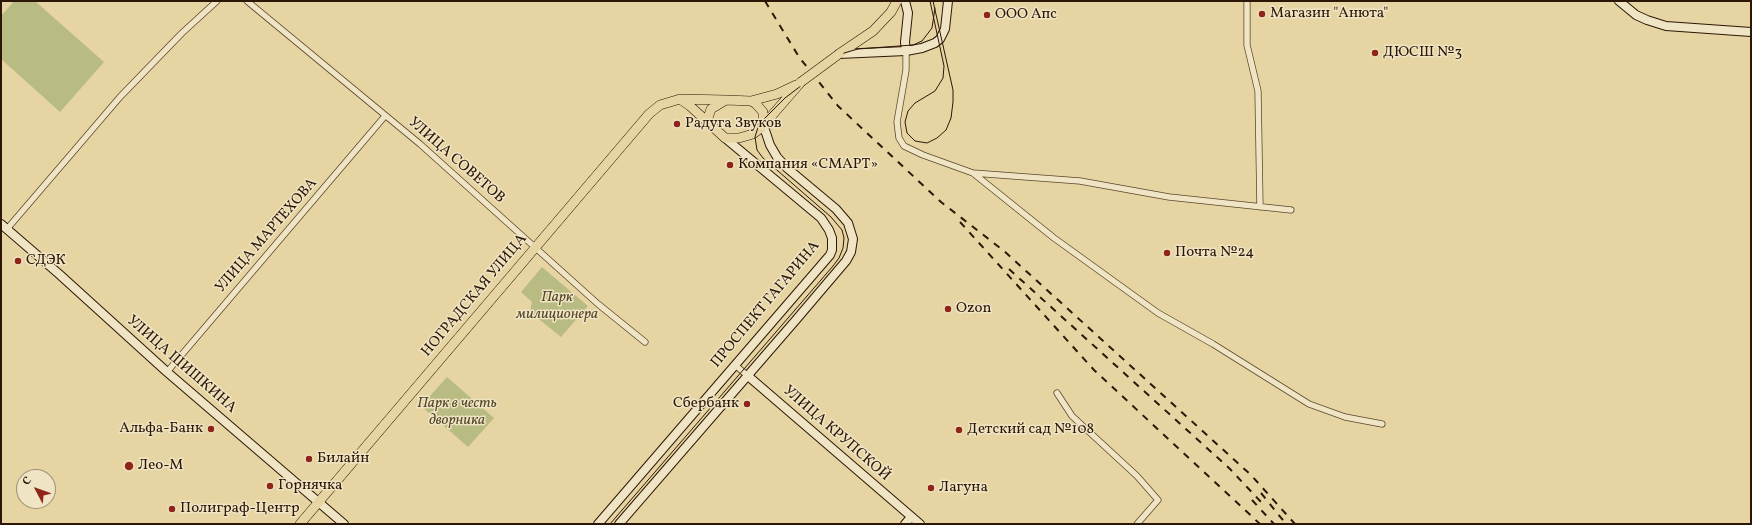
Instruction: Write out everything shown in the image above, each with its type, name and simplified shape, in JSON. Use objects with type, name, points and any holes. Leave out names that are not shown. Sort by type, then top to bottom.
[{"type":"main road","points":[[709,124],[708,115],[711,109],[726,100],[751,101],[777,94],[801,82],[873,31],[891,12],[897,1]]},
{"type":"main road","points":[[905,1],[908,13],[905,42],[906,51]]},
{"type":"main road","points":[[839,54],[906,51],[922,48],[940,39],[946,29],[948,1]]},
{"type":"main road","points":[[1619,1],[1636,15],[1646,20],[1666,26],[1751,32]]},
{"type":"main road","points":[[680,99],[690,106],[725,138],[739,138],[753,134],[801,82]]},
{"type":"main road","name":"НОГРАДСКАЯ УЛИЦА","points":[[300,524],[649,114],[660,105],[680,99],[726,100]]},
{"type":"main road","points":[[619,524],[748,376],[846,261],[851,252],[853,239],[848,223],[836,209],[791,172],[777,157],[770,145],[763,124],[762,110],[751,101]]},
{"type":"main road","name":"ПРОСПЕКТ ГАГАРИНА","points":[[598,524],[830,255],[833,243],[829,230],[821,218],[725,138]]},
{"type":"main road","name":"УЛИЦА ШИШКИНА","points":[[4,226],[167,372],[344,524]]},
{"type":"main road","name":"УЛИЦА КРУПСКОЙ","points":[[748,376],[920,524]]},
{"type":"main road","points":[[905,524],[911,517]]},
{"type":"street","points":[[4,226],[120,97],[182,33],[217,1]]},
{"type":"street","name":"УЛИЦА СОВЕТОВ","points":[[247,1],[386,116],[598,304],[645,342]]},
{"type":"street","points":[[1247,1],[1247,45],[1258,91],[1260,207]]},
{"type":"street","points":[[906,51],[906,70],[897,122],[899,138],[904,146],[910,149],[973,173],[1080,182],[1169,197],[1292,210]]},
{"type":"street","name":"УЛИЦА МАРТЕХОВА","points":[[167,372],[386,116]]},
{"type":"street","points":[[973,173],[1054,238],[1158,313],[1213,344],[1308,404],[1345,418],[1382,424]]},
{"type":"street","name":"УЛИЦА КРУПСКОЙ","points":[[735,365],[748,376]]},
{"type":"street","points":[[1057,393],[1072,416],[1137,476],[1158,500],[1137,524]]},
{"type":"green space","points":[[14,1],[35,1],[104,62],[60,112],[1,59],[1,16]]},
{"type":"green space","name":"Парк милиционера","points":[[542,267],[588,306],[561,337],[530,312],[532,302],[521,292]]},
{"type":"green space","name":"Парк в честь дворника","points":[[447,377],[494,418],[468,447],[421,406]]},
{"type":"tram line","points":[[930,1],[944,66],[943,78],[935,91],[915,103],[908,111],[905,122],[907,133],[915,141],[927,143],[937,138],[946,130],[951,118],[953,102],[953,90],[933,1]]},
{"type":"tram line","points":[[610,524],[833,266],[839,258],[843,248],[844,238],[842,230],[831,217],[763,158],[757,150],[755,137],[759,124],[785,98],[844,53],[858,49],[913,45],[922,41],[932,28],[935,8]]},
{"type":"railway","points":[[765,1],[799,57],[838,106],[941,202],[1004,251],[1251,475],[1295,524]]},
{"type":"railway","points":[[960,222],[1094,370],[1260,524]]},
{"type":"railway","points":[[1009,269],[1229,468],[1262,503]]},
{"type":"railway","points":[[1261,493],[1286,524]]},
{"type":"railway","points":[[1252,500],[1274,524]]},
{"type":"place","name":"Магазин \"Анюта\"","points":[[1262,14]]},
{"type":"place","name":"ООО Апс","points":[[987,15]]},
{"type":"place","name":"ДЮСШ №3","points":[[1375,53]]},
{"type":"place","name":"Радуга Звуков","points":[[677,124]]},
{"type":"place","name":"Компания «СМАРТ»","points":[[730,165]]},
{"type":"place","name":"Почта №24","points":[[1167,253]]},
{"type":"place","name":"СДЭК","points":[[18,261]]},
{"type":"place","name":"Ozon","points":[[948,309]]},
{"type":"place","name":"Сбербанк","points":[[747,404]]},
{"type":"place","name":"Альфа-Банк","points":[[211,429]]},
{"type":"place","name":"Детский сад №108","points":[[959,430]]},
{"type":"place","name":"Билайн","points":[[309,459]]},
{"type":"place","name":"Лео-М","points":[[129,466]]},
{"type":"place","name":"Горнячка","points":[[270,486]]},
{"type":"place","name":"Лагуна","points":[[931,488]]},
{"type":"place","name":"Полиграф-Центр","points":[[172,509]]}]
